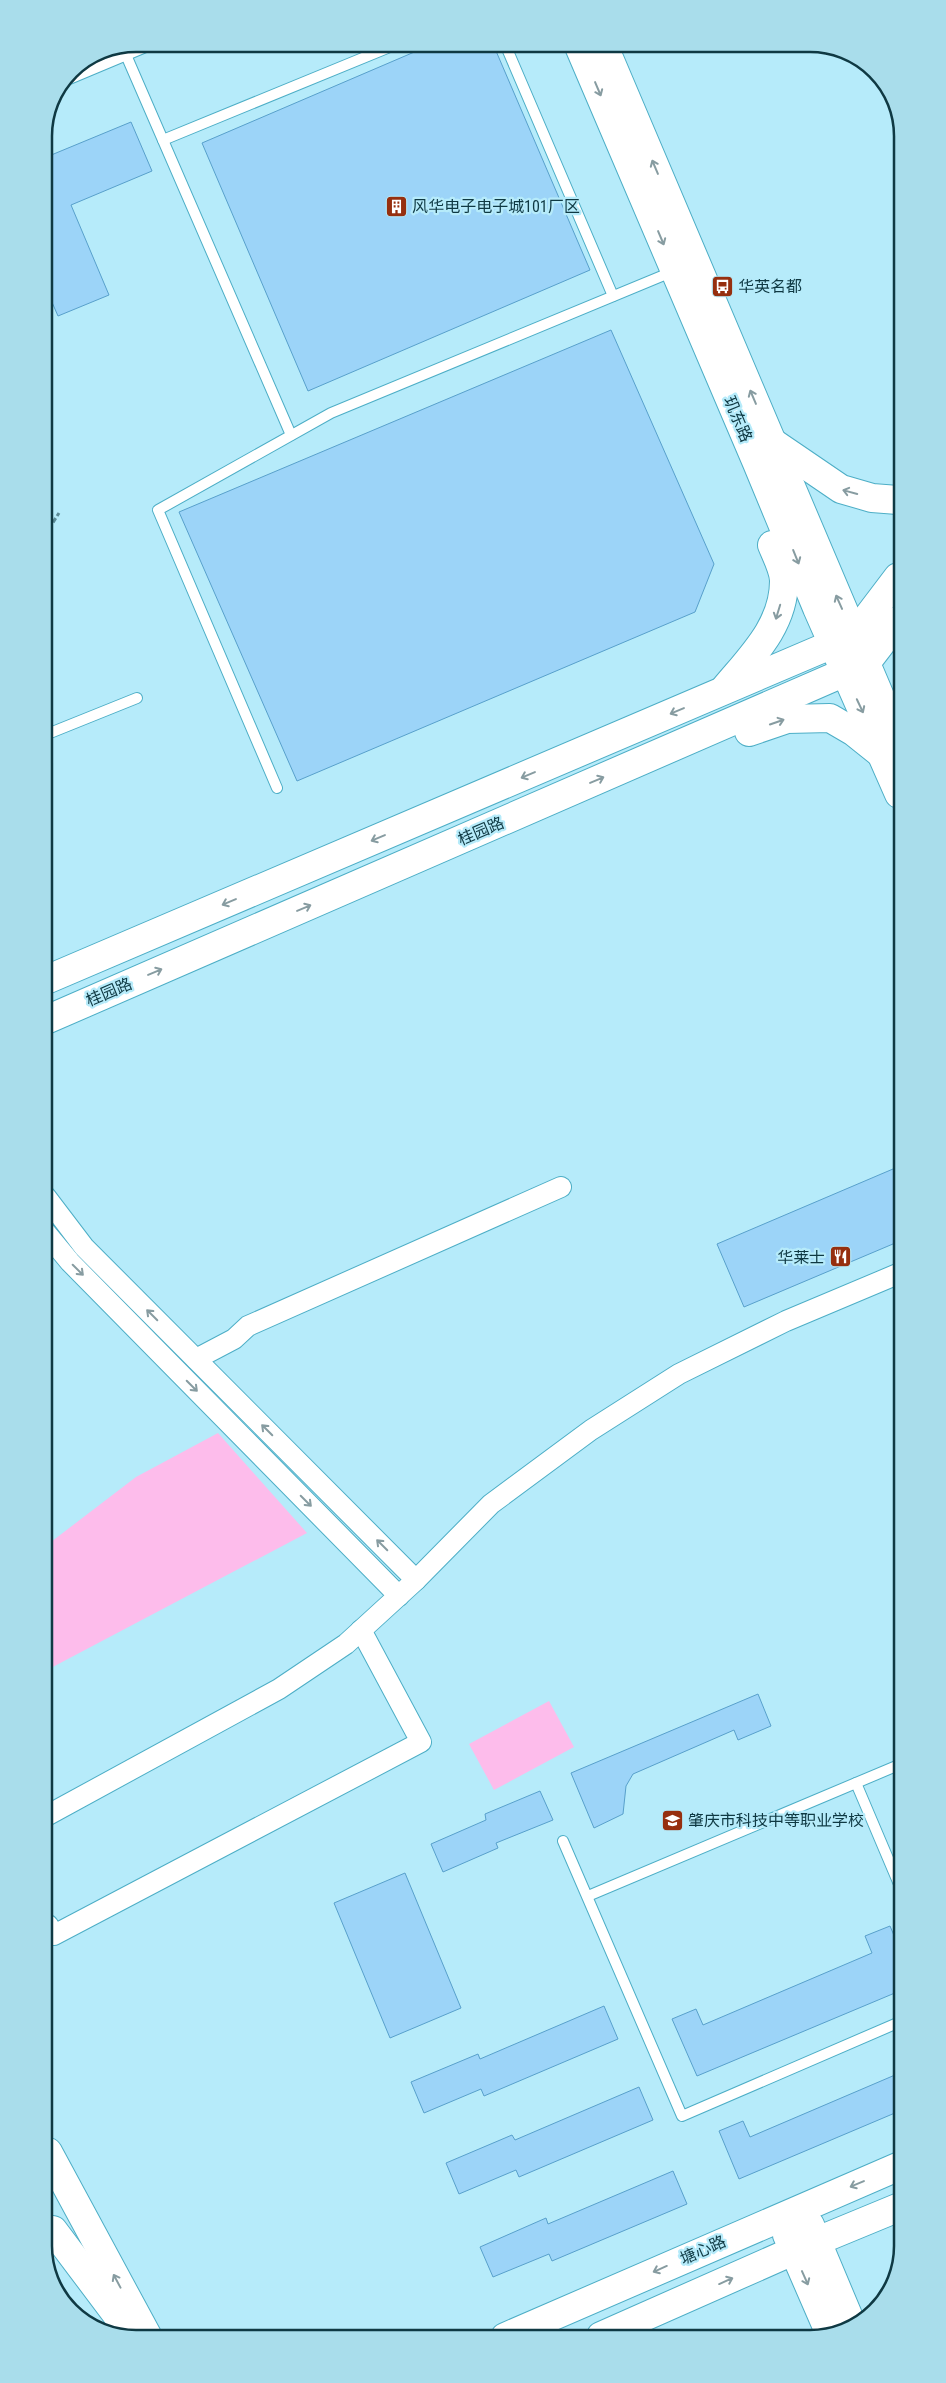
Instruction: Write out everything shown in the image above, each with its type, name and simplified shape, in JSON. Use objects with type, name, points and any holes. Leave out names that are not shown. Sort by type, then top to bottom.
[{"type":"main road","name":"玑东路","points":[[582,53],[675,270],[765,453]]},
{"type":"main road","name":"玑东路","points":[[606,53],[765,453],[843,640],[891,748],[894,765]]},
{"type":"main road","points":[[722,692],[762,645],[779,614],[784,580],[762,512],[765,453],[841,490],[872,498],[894,500]]},
{"type":"main road","points":[[843,640],[894,582]]},
{"type":"main road","name":"桂园路","points":[[53,1017],[855,668],[894,625]]},
{"type":"main road","name":"桂园路","points":[[53,977],[843,640]]},
{"type":"main road","points":[[678,745],[746,733],[787,719],[830,718],[854,732],[891,748]]},
{"type":"main road","points":[[52,2159],[144,2330]]},
{"type":"main road","name":"塘心路","points":[[521,2330],[894,2168]]},
{"type":"main road","points":[[615,2330],[805,2246],[894,2209]]},
{"type":"main road","points":[[791,2213],[805,2246],[828,2328]]},
{"type":"main road","points":[[52,2227],[128,2330]]},
{"type":"main road","points":[[52,2228],[105,2324]]},
{"type":"main road","points":[[805,2246],[849,2321]]},
{"type":"street","points":[[196,1359],[234,1339],[248,1326],[561,1187]]},
{"type":"street","points":[[52,1206],[84,1247],[416,1580]]},
{"type":"street","points":[[52,1241],[70,1262],[399,1596]]},
{"type":"street","points":[[52,1813],[279,1690],[346,1644],[416,1580],[491,1504],[590,1430],[679,1374],[786,1322],[894,1276]]},
{"type":"street","points":[[52,1932],[54,1935],[421,1742],[361,1630]]},
{"type":"lane","points":[[163,140],[364,52]]},
{"type":"lane","points":[[81,74],[132,53]]},
{"type":"lane","points":[[509,53],[613,296]]},
{"type":"lane","points":[[126,55],[291,436]]},
{"type":"lane","points":[[277,788],[158,510],[331,413],[675,270]]},
{"type":"lane","points":[[53,732],[136,698]]},
{"type":"lane","points":[[588,1896],[894,1767]]},
{"type":"lane","points":[[856,1782],[894,1872]]},
{"type":"lane","points":[[563,1841],[682,2116],[894,2024]]},
{"type":"path","points":[[53,523],[59,513]]},
{"type":"shaded area","points":[[218,1433],[307,1533],[52,1667],[52,1541],[136,1477]]},
{"type":"shaded area","points":[[549,1701],[574,1747],[494,1790],[469,1744]]},
{"type":"building","name":"风华电子电子城101厂区","points":[[413,52],[497,53],[590,270],[308,391],[202,143]]},
{"type":"building","points":[[131,122],[152,171],[71,205],[109,295],[58,316],[53,304],[53,154]]},
{"type":"building","points":[[611,330],[714,564],[695,612],[297,781],[179,512]]},
{"type":"building","points":[[894,1169],[894,1244],[744,1307],[717,1244]]},
{"type":"building","points":[[758,1694],[771,1726],[738,1740],[734,1730],[633,1774],[626,1786],[623,1814],[594,1828],[571,1773]]},
{"type":"building","points":[[540,1791],[553,1820],[496,1843],[498,1848],[443,1872],[431,1844],[486,1820],[485,1814]]},
{"type":"building","points":[[405,1873],[461,2008],[390,2038],[334,1903]]},
{"type":"building","points":[[890,1926],[894,1935],[894,1993],[697,2076],[672,2019],[696,2009],[703,2025],[872,1953],[865,1936]]},
{"type":"building","points":[[604,2006],[618,2039],[484,2096],[481,2089],[424,2113],[411,2082],[478,2054],[480,2059]]},
{"type":"building","points":[[894,2075],[894,2113],[739,2179],[719,2131],[743,2121],[750,2137]]},
{"type":"building","points":[[639,2087],[653,2120],[519,2177],[516,2170],[459,2194],[446,2163],[512,2135],[515,2140]]},
{"type":"building","points":[[673,2171],[687,2204],[552,2261],[549,2254],[493,2277],[480,2247],[546,2218],[548,2224]]},
{"type":"place","name":"风华电子电子城101厂区","points":[[396,206]]},
{"type":"place","name":"华英名都","points":[[722,286]]},
{"type":"place","name":"华莱士","points":[[841,1257]]},
{"type":"place","name":"肇庆市科技中等职业学校","points":[[672,1820]]}]
